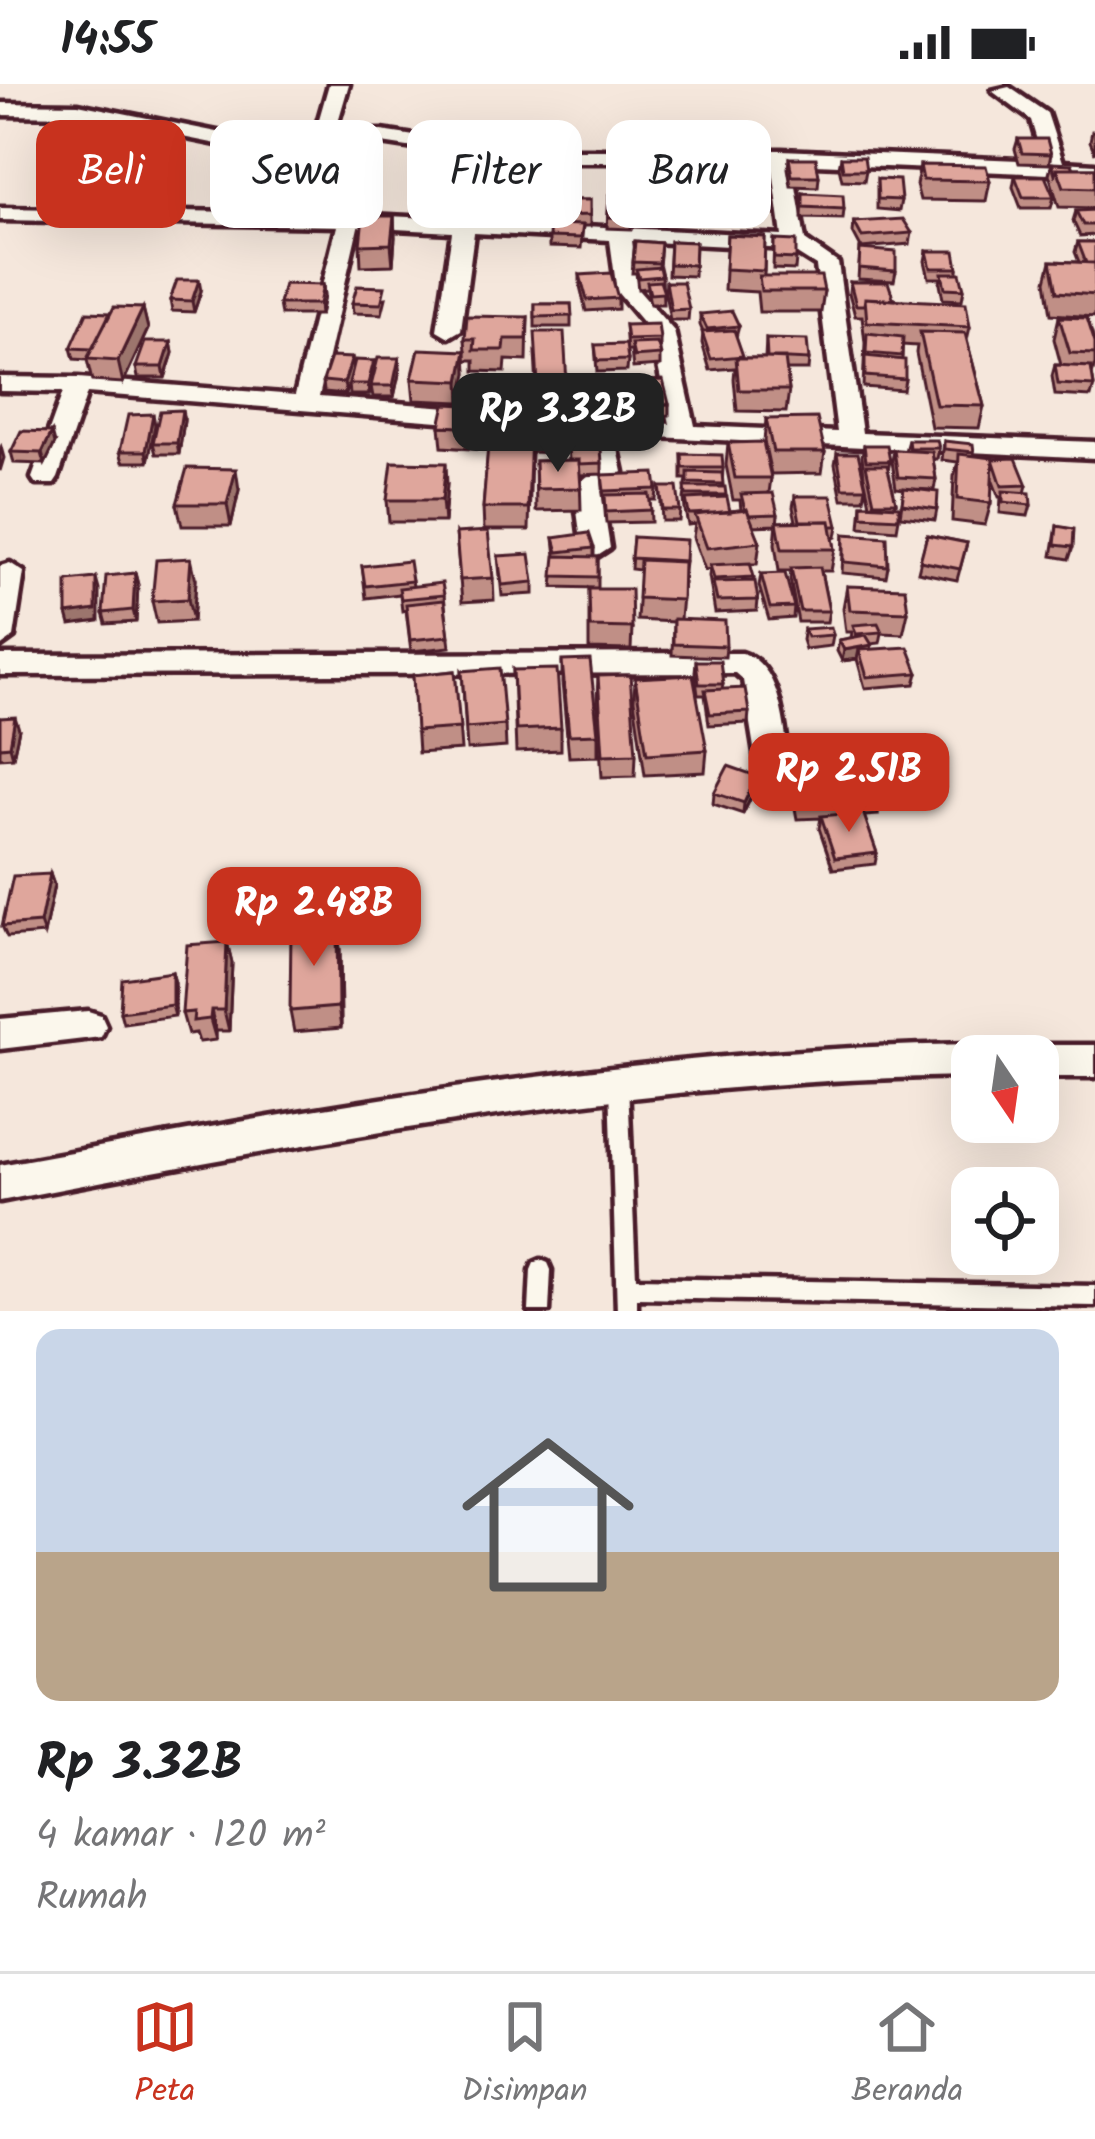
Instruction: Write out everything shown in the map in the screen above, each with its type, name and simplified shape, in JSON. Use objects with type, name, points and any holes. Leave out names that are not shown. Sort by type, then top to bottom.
[{"type":"street","points":[[329,120],[340,84]]},
{"type":"street","points":[[1002,91],[1040,117],[1055,169]]},
{"type":"street","points":[[0,109],[78,110],[210,137]]},
{"type":"street","points":[[383,136],[505,156],[781,156],[1095,170]]},
{"type":"street","points":[[781,156],[794,243]]},
{"type":"street","points":[[0,214],[210,218]]},
{"type":"street","points":[[304,403],[347,228]]},
{"type":"street","points":[[449,330],[464,228]]},
{"type":"street","points":[[531,228],[794,243],[826,263],[850,437]]},
{"type":"street","points":[[620,232],[628,292],[662,331],[684,433]]},
{"type":"street","points":[[0,384],[78,385],[684,433],[1095,450]]},
{"type":"street","points":[[45,478],[78,385]]},
{"type":"street","points":[[596,548],[587,488],[610,472],[601,426]]},
{"type":"street","points":[[0,637],[10,572]]},
{"type":"street","points":[[0,665],[742,664],[757,676],[776,785]]},
{"type":"street","points":[[0,1034],[88,1026]]},
{"type":"street","points":[[0,1183],[375,1113],[619,1081],[887,1059],[951,1060]]},
{"type":"street","points":[[1059,1061],[1095,1061]]},
{"type":"lane","points":[[619,1081],[627,1311]]},
{"type":"lane","points":[[539,1311],[541,1270]]},
{"type":"lane","points":[[627,1288],[1095,1296]]},
{"type":"building","points":[[1018,139],[1047,139],[1051,154],[1022,153]]},
{"type":"building","points":[[841,157],[864,157],[866,170],[843,170]]},
{"type":"building","points":[[789,158],[816,158],[819,176],[792,176]]},
{"type":"building","points":[[1052,163],[1074,168],[1057,168],[1055,174]]},
{"type":"building","points":[[920,165],[986,166],[990,181],[923,180]]},
{"type":"building","points":[[1057,168],[1095,168],[1095,188],[1064,187]]},
{"type":"building","points":[[1015,176],[1045,176],[1054,197],[1023,197]]},
{"type":"building","points":[[877,179],[899,180],[901,200],[878,199]]},
{"type":"building","points":[[803,193],[843,195],[844,209],[803,207]]},
{"type":"building","points":[[582,200],[590,200],[590,215],[582,215]]},
{"type":"building","points":[[1095,210],[1095,225],[1083,225],[1076,211]]},
{"type":"building","points":[[383,216],[394,216],[391,244],[360,245],[362,228],[383,228]]},
{"type":"building","points":[[903,219],[912,233],[862,237],[854,222]]},
{"type":"building","points":[[583,225],[581,238],[549,237],[550,228]]},
{"type":"building","points":[[727,235],[765,237],[764,271],[725,269]]},
{"type":"building","points":[[774,240],[796,241],[796,259],[774,258]]},
{"type":"building","points":[[635,241],[661,243],[659,263],[633,262]]},
{"type":"building","points":[[670,241],[695,242],[694,265],[669,264]]},
{"type":"building","points":[[1078,242],[1095,242],[1095,263],[1086,263]]},
{"type":"building","points":[[860,249],[896,252],[896,271],[859,268]]},
{"type":"building","points":[[927,251],[955,251],[958,268],[931,268]]},
{"type":"building","points":[[1051,261],[1095,263],[1095,295],[1057,292]]},
{"type":"building","points":[[660,267],[662,276],[639,278],[636,269]]},
{"type":"building","points":[[611,273],[618,298],[587,300],[580,275]]},
{"type":"building","points":[[942,273],[960,273],[964,289],[945,288]]},
{"type":"building","points":[[759,276],[821,276],[824,291],[761,291]]},
{"type":"building","points":[[177,280],[199,280],[192,301],[170,300]]},
{"type":"building","points":[[660,281],[664,293],[650,294],[647,282]]},
{"type":"building","points":[[666,282],[683,282],[689,309],[671,310]]},
{"type":"building","points":[[850,282],[888,282],[894,300],[865,298],[864,305],[856,305]]},
{"type":"building","points":[[284,284],[323,285],[319,304],[279,304]]},
{"type":"building","points":[[357,286],[385,287],[381,304],[352,303]]},
{"type":"building","points":[[865,298],[966,303],[970,327],[867,322]]},
{"type":"building","points":[[535,304],[571,304],[572,316],[535,317]]},
{"type":"building","points":[[114,307],[143,308],[118,361],[87,359]]},
{"type":"building","points":[[732,311],[739,326],[707,329],[700,314]]},
{"type":"building","points":[[87,312],[110,313],[92,349],[71,348]]},
{"type":"building","points":[[467,316],[528,317],[527,339],[505,339],[504,350],[474,350],[475,339],[465,339]]},
{"type":"building","points":[[1059,317],[1087,318],[1095,354],[1070,353]]},
{"type":"building","points":[[658,324],[660,339],[627,340],[625,325]]},
{"type":"building","points":[[734,330],[743,356],[711,359],[702,332]]},
{"type":"building","points":[[535,332],[564,332],[567,384],[538,385]]},
{"type":"building","points":[[920,332],[965,333],[984,406],[936,405]]},
{"type":"building","points":[[867,333],[903,337],[902,356],[866,353]]},
{"type":"building","points":[[766,339],[807,340],[809,360],[767,358]]},
{"type":"building","points":[[145,342],[171,342],[163,367],[136,367]]},
{"type":"building","points":[[657,343],[661,355],[634,357],[631,344]]},
{"type":"building","points":[[626,344],[628,360],[597,361],[595,345]]},
{"type":"building","points":[[419,349],[466,351],[460,381],[412,379]]},
{"type":"building","points":[[865,356],[905,360],[905,379],[865,376]]},
{"type":"building","points":[[331,357],[352,358],[344,383],[323,381]]},
{"type":"building","points":[[378,358],[399,358],[393,386],[371,386]]},
{"type":"building","points":[[736,358],[785,358],[789,390],[739,390]]},
{"type":"building","points":[[355,360],[374,361],[368,384],[349,384]]},
{"type":"building","points":[[1055,365],[1091,367],[1094,386],[1058,384]]},
{"type":"building","points":[[663,380],[669,404],[631,406],[626,382]]},
{"type":"building","points":[[445,404],[555,409],[552,431],[440,426]]},
{"type":"building","points":[[182,410],[177,443],[153,443],[160,411]]},
{"type":"building","points":[[153,414],[146,451],[120,451],[128,415]]},
{"type":"building","points":[[817,418],[825,452],[773,452],[766,419]]},
{"type":"building","points":[[21,431],[52,432],[42,453],[11,452]]},
{"type":"building","points":[[489,433],[531,434],[528,508],[483,508]]},
{"type":"building","points":[[600,434],[602,463],[569,460],[567,435]]},
{"type":"building","points":[[908,440],[937,440],[939,448],[909,448]]},
{"type":"building","points":[[944,441],[973,444],[974,452],[944,449]]},
{"type":"building","points":[[763,442],[771,478],[735,478],[728,443]]},
{"type":"building","points":[[864,445],[887,445],[890,461],[866,461]]},
{"type":"building","points":[[894,450],[932,452],[936,479],[898,477]]},
{"type":"building","points":[[837,453],[858,453],[866,488],[843,488]]},
{"type":"building","points":[[682,454],[722,455],[723,468],[683,468]]},
{"type":"building","points":[[959,454],[993,458],[991,503],[957,499]]},
{"type":"building","points":[[1016,458],[1027,485],[1002,486],[993,459]]},
{"type":"building","points":[[579,460],[581,488],[536,489],[535,461]]},
{"type":"building","points":[[392,462],[446,463],[442,500],[387,500]]},
{"type":"building","points":[[866,465],[887,465],[896,502],[874,502]]},
{"type":"building","points":[[187,468],[236,469],[227,504],[177,504]]},
{"type":"building","points":[[688,472],[722,473],[723,484],[688,483]]},
{"type":"building","points":[[655,473],[657,489],[604,491],[602,475]]},
{"type":"building","points":[[660,487],[677,487],[680,510],[663,510]]},
{"type":"building","points":[[685,487],[725,487],[726,495],[686,495]]},
{"type":"building","points":[[904,488],[938,492],[937,509],[902,504]]},
{"type":"building","points":[[1003,491],[1030,493],[1031,505],[1003,502]]},
{"type":"building","points":[[773,493],[778,514],[749,515],[745,510],[741,494]]},
{"type":"building","points":[[649,494],[651,510],[606,512],[605,495]]},
{"type":"building","points":[[795,496],[831,496],[838,526],[831,526],[830,521],[800,521]]},
{"type":"building","points":[[727,497],[730,512],[689,514],[686,499]]},
{"type":"building","points":[[862,504],[899,506],[899,518],[862,516]]},
{"type":"building","points":[[747,509],[760,542],[707,548],[695,515]]},
{"type":"building","points":[[830,521],[835,549],[782,549],[777,522]]},
{"type":"building","points":[[1057,526],[1074,529],[1073,547],[1055,545]]},
{"type":"building","points":[[488,531],[493,578],[460,580],[456,533]]},
{"type":"building","points":[[589,533],[594,548],[558,552],[554,538]]},
{"type":"building","points":[[844,534],[887,537],[888,566],[844,562]]},
{"type":"building","points":[[927,535],[967,543],[960,569],[920,561]]},
{"type":"building","points":[[633,537],[686,540],[685,561],[631,558]]},
{"type":"building","points":[[530,554],[534,582],[502,585],[498,556]]},
{"type":"building","points":[[555,556],[598,557],[598,577],[553,576]]},
{"type":"building","points":[[191,558],[188,599],[152,601],[156,560]]},
{"type":"building","points":[[640,560],[683,562],[682,600],[638,598]]},
{"type":"building","points":[[409,561],[412,581],[365,586],[362,566]]},
{"type":"building","points":[[750,563],[754,577],[714,579],[710,565]]},
{"type":"building","points":[[820,567],[829,611],[800,611],[791,568]]},
{"type":"building","points":[[135,573],[133,610],[103,613],[106,576]]},
{"type":"building","points":[[785,573],[794,607],[770,608],[761,574]]},
{"type":"building","points":[[96,578],[96,610],[67,614],[67,581]]},
{"type":"building","points":[[755,581],[758,600],[717,601],[713,582]]},
{"type":"building","points":[[442,583],[444,595],[401,599],[399,588]]},
{"type":"building","points":[[847,586],[905,588],[908,612],[850,610]]},
{"type":"building","points":[[589,589],[631,589],[632,628],[590,627]]},
{"type":"building","points":[[444,600],[449,636],[410,640],[406,604]]},
{"type":"building","points":[[673,619],[725,621],[726,646],[673,644]]},
{"type":"building","points":[[878,623],[882,632],[856,634],[853,625]]},
{"type":"building","points":[[831,627],[833,635],[807,637],[804,629]]},
{"type":"building","points":[[866,635],[872,645],[844,650],[839,640]]},
{"type":"building","points":[[908,647],[918,673],[867,677],[859,650]]},
{"type":"building","points":[[590,660],[598,734],[569,735],[562,661]]},
{"type":"building","points":[[696,661],[720,661],[723,684],[699,684]]},
{"type":"building","points":[[500,668],[505,725],[466,728],[462,671]]},
{"type":"building","points":[[557,669],[561,728],[516,730],[513,670]]},
{"type":"building","points":[[455,671],[460,728],[416,731],[413,675]]},
{"type":"building","points":[[630,675],[636,754],[603,755],[598,676]]},
{"type":"building","points":[[693,675],[707,750],[647,754],[635,678]]},
{"type":"building","points":[[745,688],[749,712],[710,714],[705,690]]},
{"type":"building","points":[[15,717],[10,746],[0,747],[0,718]]},
{"type":"building","points":[[874,761],[883,793],[801,797],[794,765]]},
{"type":"building","points":[[728,766],[757,776],[744,803],[714,793]]},
{"type":"building","points":[[863,812],[877,853],[835,858],[821,816]]},
{"type":"building","points":[[50,874],[40,923],[2,926],[13,876]]},
{"type":"building","points":[[337,927],[338,1007],[290,1011],[291,930]]},
{"type":"building","points":[[227,942],[224,1010],[211,1010],[210,1019],[193,1021],[194,1012],[182,1013],[187,945]]},
{"type":"building","points":[[172,972],[172,1005],[120,1012],[122,979]]}]
